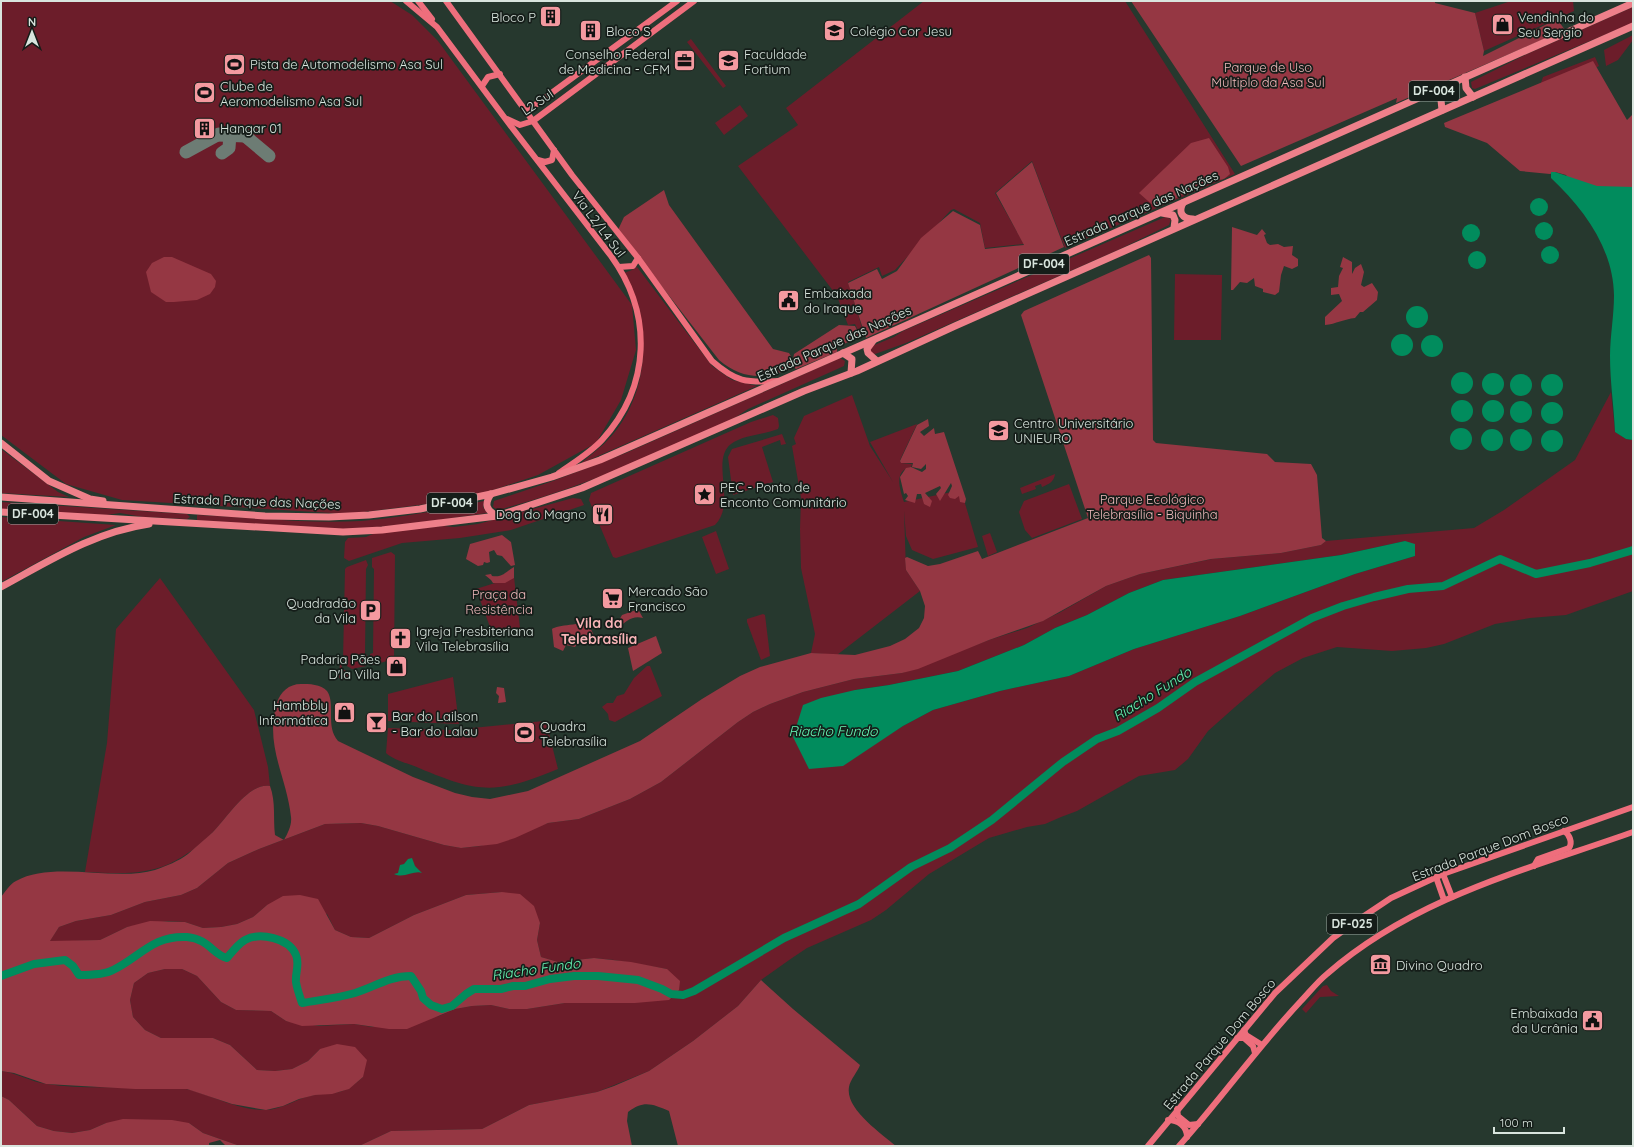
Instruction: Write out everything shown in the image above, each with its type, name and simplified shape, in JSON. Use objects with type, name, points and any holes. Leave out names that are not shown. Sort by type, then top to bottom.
[{"type":"highway","name":"Estrada Parque das Nações","points":[[1,497],[265,516],[329,517],[369,515],[420,509],[492,494],[552,477],[600,460],[1104,237],[1162,213],[1633,3]]},
{"type":"highway","name":"Estrada Parque das Nações","points":[[1,512],[343,532],[382,530],[497,516],[582,488],[804,391],[851,373],[1194,219],[1633,26]]},
{"type":"highway","points":[[1465,77],[1466,88],[1473,97]]},
{"type":"highway","points":[[1435,90],[1440,97],[1442,110]]},
{"type":"highway","points":[[1183,203],[1181,210],[1183,216],[1186,219],[1194,219]]},
{"type":"highway","points":[[1162,213],[1173,214],[1175,220],[1174,228]]},
{"type":"highway","points":[[873,340],[867,349],[868,353],[877,361]]},
{"type":"highway","points":[[843,353],[852,359],[851,373]]},
{"type":"highway","points":[[1,443],[49,481],[90,499],[131,507]]},
{"type":"highway","points":[[492,494],[487,501],[487,505],[490,512],[497,516]]},
{"type":"highway","points":[[1,587],[75,547],[99,536],[126,527],[162,522]]},
{"type":"main road","name":"Via L2/L4 Sul","points":[[406,1],[437,27],[619,267],[634,298],[641,330],[641,354],[637,380],[628,404],[602,441],[552,477]]},
{"type":"main road","points":[[418,1],[437,27]]},
{"type":"main road","name":"Via L2/L4 Sul","points":[[446,1],[554,150],[638,258],[712,361],[727,375],[738,379],[756,382],[778,381]]},
{"type":"main road","name":"L2 Sul","points":[[526,111],[677,1]]},
{"type":"main road","name":"L2 Sul","points":[[505,118],[520,125],[533,121],[694,1]]},
{"type":"main road","points":[[595,62],[595,67],[601,70]]},
{"type":"main road","points":[[482,86],[488,77],[500,74]]},
{"type":"main road","points":[[538,160],[545,162],[552,160],[554,150]]},
{"type":"main road","points":[[619,267],[633,266],[638,258]]},
{"type":"main road","name":"Estrada Parque Dom Bosco","points":[[1148,1146],[1168,1120],[1275,993],[1333,938],[1391,898],[1436,877],[1633,807]]},
{"type":"main road","points":[[1534,866],[1538,860],[1569,848],[1571,843],[1569,837],[1564,831]]},
{"type":"main road","name":"DF-025","points":[[1179,1146],[1199,1124],[1254,1053],[1326,975],[1341,962],[1397,924],[1444,900],[1534,866],[1633,832]]},
{"type":"main road","points":[[1443,874],[1452,897]]},
{"type":"main road","points":[[1436,877],[1444,900]]},
{"type":"main road","points":[[1244,1030],[1246,1035],[1262,1044]]},
{"type":"main road","points":[[1237,1038],[1244,1038],[1253,1046],[1254,1053]]},
{"type":"main road","points":[[1177,1110],[1178,1116],[1189,1125],[1199,1124]]},
{"type":"main road","points":[[1168,1120],[1177,1121],[1186,1130],[1187,1137]]},
{"type":"green space","points":[[1,1],[390,1],[412,15],[438,41],[632,305],[636,350],[621,400],[596,443],[538,475],[466,499],[348,514],[122,500],[66,484],[1,435]]},
{"type":"green space","points":[[924,1],[1125,1],[1235,174],[1065,248],[1032,161],[995,193],[1024,244],[985,248],[980,223],[954,209],[951,210],[895,270],[882,276],[879,267],[848,282],[864,334],[860,335],[855,324],[848,325],[837,296],[738,166],[798,125],[786,108]]},
{"type":"green space","name":"Parque de Uso Múltiplo da Asa Sul","points":[[1131,1],[1435,1],[1435,3],[1475,13],[1484,51],[1483,56],[1557,19],[1565,30],[1396,103],[1397,98],[1241,166]]},
{"type":"green space","points":[[1511,1],[1573,1],[1574,11],[1484,51],[1475,13]]},
{"type":"green space","points":[[1633,7],[1633,23],[1475,89],[1472,88],[1471,82],[1527,54]]},
{"type":"green space","points":[[1633,35],[1633,40],[1618,60],[1606,66],[1604,50]]},
{"type":"green space","points":[[691,39],[726,86],[723,88],[687,42]]},
{"type":"green space","points":[[1595,57],[1599,66],[1573,79],[1579,115],[1541,83],[1543,77]]},
{"type":"green space","points":[[1593,61],[1627,120],[1633,114],[1633,199],[1620,267],[1566,175],[1555,172],[1550,174],[1520,171],[1487,143],[1445,127],[1444,123]]},
{"type":"green space","points":[[740,105],[748,116],[724,135],[715,123]]},
{"type":"green space","points":[[1209,138],[1228,167],[1230,174],[1227,177],[1220,180],[1209,175],[1199,187],[1156,208],[1139,193],[1191,143]]},
{"type":"green space","points":[[1032,162],[1064,247],[866,338],[848,283],[877,269],[882,279],[897,271],[921,238],[953,211],[980,225],[985,249],[1024,245],[996,193]]},
{"type":"green space","points":[[664,190],[669,205],[773,349],[789,353],[792,358],[790,369],[771,375],[753,376],[736,371],[719,360],[618,230],[624,217]]},
{"type":"green space","points":[[1165,217],[1171,219],[1169,225],[1118,250],[906,343],[875,354],[871,353],[870,348],[872,346],[894,337],[903,331]]},
{"type":"green space","points":[[1232,227],[1257,235],[1262,229],[1266,234],[1264,235],[1267,243],[1270,245],[1278,244],[1284,247],[1293,246],[1292,255],[1298,259],[1298,266],[1292,269],[1284,266],[1281,275],[1279,292],[1275,295],[1263,292],[1263,289],[1255,286],[1254,278],[1247,283],[1240,282],[1233,290],[1231,290]]},
{"type":"green space","name":"Parque Ecológico Telebrasília - Biquinha","points":[[1149,255],[1151,258],[1153,440],[1156,443],[1267,454],[1275,462],[1311,464],[1317,475],[1322,538],[1326,541],[1321,545],[1281,553],[1211,559],[1140,574],[1106,586],[1043,621],[989,640],[918,669],[902,673],[854,679],[803,692],[770,704],[753,712],[738,722],[661,782],[630,799],[579,819],[548,823],[515,838],[497,844],[461,848],[444,845],[378,826],[361,823],[325,824],[284,839],[290,826],[291,817],[273,733],[278,699],[286,689],[293,685],[315,685],[322,687],[327,691],[331,702],[332,729],[338,741],[413,777],[455,793],[490,799],[528,791],[640,741],[702,699],[740,676],[760,667],[811,653],[855,655],[890,646],[905,639],[919,628],[924,618],[925,606],[920,591],[906,570],[905,558],[907,557],[928,566],[940,564],[978,551],[982,559],[1088,518],[1021,315],[1024,311]]},
{"type":"green space","points":[[164,257],[172,257],[211,274],[216,281],[215,287],[210,294],[197,300],[166,302],[151,292],[146,272],[152,263]]},
{"type":"green space","points":[[1343,257],[1352,262],[1352,274],[1355,268],[1361,264],[1364,272],[1361,285],[1364,287],[1372,283],[1378,292],[1377,300],[1363,312],[1360,312],[1355,318],[1325,325],[1325,317],[1342,301],[1339,294],[1331,295],[1331,288],[1338,287],[1339,276],[1343,268],[1340,267]]},
{"type":"green space","points":[[637,267],[712,366],[732,380],[757,386],[580,464],[604,444],[619,426],[631,406],[638,385],[642,362],[643,339],[640,316],[634,294],[624,273]]},
{"type":"green space","points":[[1175,274],[1222,275],[1221,340],[1174,340]]},
{"type":"green space","points":[[839,325],[855,326],[860,336],[842,345],[841,339],[837,341],[837,352],[796,369],[792,366],[794,354]]},
{"type":"green space","points":[[840,358],[845,361],[844,366],[748,409],[718,427],[696,437],[582,484],[498,510],[493,507],[494,501],[553,481],[626,453]]},
{"type":"green space","points":[[1611,392],[1615,432],[1626,439],[1633,440],[1633,591],[1566,615],[1530,618],[1495,624],[1444,644],[1426,648],[1392,651],[1337,647],[1303,658],[1275,673],[1235,707],[1208,731],[1188,759],[1175,770],[1139,776],[1077,811],[1045,824],[1027,827],[989,838],[929,874],[886,910],[871,920],[807,948],[792,958],[761,980],[738,1006],[693,1041],[649,1071],[597,1092],[529,1105],[482,1129],[391,1131],[359,1146],[240,1146],[203,1133],[189,1123],[106,1123],[90,1130],[72,1133],[54,1131],[37,1126],[9,1100],[1,1096],[1,1071],[41,1083],[64,1086],[186,1089],[237,1106],[265,1110],[277,1108],[314,1095],[340,1092],[350,1087],[363,1077],[320,1049],[308,1061],[292,1069],[275,1071],[257,1070],[230,1045],[213,1038],[161,1038],[145,1030],[133,1017],[130,1000],[134,983],[148,973],[165,969],[182,969],[197,976],[221,1002],[236,1010],[271,1011],[286,1021],[319,1026],[354,1024],[372,1027],[439,1016],[455,1009],[472,1006],[491,1005],[509,1009],[527,1009],[565,1003],[635,1003],[667,969],[594,958],[558,962],[541,957],[537,940],[540,923],[502,892],[466,895],[414,915],[369,938],[351,937],[335,930],[327,914],[267,905],[253,917],[237,924],[221,927],[203,928],[185,922],[168,921],[127,927],[100,940],[49,942],[59,927],[76,921],[111,915],[145,902],[181,895],[197,888],[228,863],[259,849],[325,824],[361,823],[378,826],[444,845],[461,848],[480,846],[548,823],[579,819],[630,799],[661,782],[753,712],[803,692],[854,679],[902,673],[989,640],[1027,628],[1059,613],[1106,586],[1140,574],[1212,559],[1281,553],[1321,545],[1326,541],[1474,528],[1504,510],[1575,460]],"holes":[[[1405,541],[1415,556],[1355,574],[1240,616],[1134,649],[1069,676],[1000,691],[933,710],[903,726],[873,745],[855,690],[889,685],[958,671],[1024,645],[1055,628],[1087,615],[1129,593],[1163,580],[1341,555]]]},
{"type":"green space","points":[[852,395],[870,446],[893,482],[870,442],[917,424],[900,460],[901,463],[912,464],[911,467],[902,472],[900,476],[899,481],[904,502],[961,490],[978,547],[933,559],[912,550],[906,536],[904,511],[906,570],[920,591],[837,655],[811,653],[815,634],[801,568],[801,498],[792,446],[796,444],[794,438],[804,416]]},
{"type":"green space","points":[[773,415],[778,418],[778,429],[736,441],[725,451],[723,460],[724,505],[721,516],[715,525],[616,558],[613,557],[589,500],[591,493],[751,422]]},
{"type":"green space","points":[[928,419],[929,426],[920,432],[924,436],[934,428],[935,434],[944,432],[966,499],[965,503],[960,502],[959,496],[955,499],[950,498],[948,495],[952,486],[951,483],[940,501],[936,494],[941,488],[940,486],[925,493],[932,501],[930,507],[924,504],[921,494],[917,494],[915,503],[905,500],[908,496],[906,493],[904,494],[900,477],[906,468],[911,467],[922,472],[926,469],[926,464],[921,469],[912,467],[913,463],[901,463],[900,461],[917,425]]},
{"type":"green space","points":[[782,434],[786,444],[781,445],[780,440],[762,447],[773,482],[733,495],[728,457],[732,449]]},
{"type":"green space","points":[[1,449],[58,492],[69,497],[1,493]]},
{"type":"green space","points":[[1055,474],[1054,479],[1049,484],[1042,487],[1041,484],[1035,486],[1036,489],[1022,494],[1020,488]]},
{"type":"green space","points":[[1069,484],[1082,519],[1032,538],[1025,530],[1019,512],[1024,501]]},
{"type":"green space","points":[[573,498],[581,499],[584,505],[511,530],[460,538],[402,543],[349,561],[344,558],[345,542],[348,538],[366,537],[375,533],[478,524]]},
{"type":"green space","points":[[484,501],[483,507],[487,513],[418,523],[349,530],[211,523],[197,520],[197,515],[300,521],[361,521],[438,510]]},
{"type":"green space","points":[[1,502],[187,514],[190,517],[187,519],[143,517],[120,513],[101,516],[1,509]]},
{"type":"green space","points":[[1,517],[116,525],[84,537],[1,582]]},
{"type":"green space","points":[[716,531],[729,569],[716,574],[702,537]]},
{"type":"green space","points":[[990,533],[997,552],[988,556],[982,536]]},
{"type":"green space","points":[[502,535],[511,542],[515,565],[511,566],[502,556],[497,555],[494,550],[489,552],[490,562],[484,562],[483,565],[478,566],[466,559],[470,544]]},
{"type":"green space","points":[[391,552],[395,555],[394,659],[373,665],[370,663],[370,654],[373,653],[374,569],[372,567],[372,558]]},
{"type":"green space","points":[[366,560],[368,565],[366,569],[366,666],[352,669],[347,666],[343,660],[345,569]]},
{"type":"green space","points":[[514,567],[514,578],[505,583],[493,583],[485,575],[491,574],[492,576],[499,576]]},
{"type":"green space","name":"Praça da Resistência","points":[[514,577],[520,628],[493,635],[476,589]]},
{"type":"green space","points":[[160,578],[254,710],[268,767],[270,786],[262,786],[246,795],[203,841],[187,854],[169,864],[159,868],[128,873],[85,872],[107,743],[116,629]]},
{"type":"green space","points":[[636,610],[639,611],[643,618],[636,617],[629,619],[618,629],[616,626],[622,615]]},
{"type":"green space","points":[[763,614],[765,615],[770,656],[761,660],[747,619]]},
{"type":"green space","points":[[591,622],[590,627],[594,636],[585,639],[583,635],[575,647],[566,645],[563,651],[554,647],[552,629]]},
{"type":"green space","points":[[656,636],[662,653],[633,671],[628,648]]},
{"type":"green space","points":[[340,662],[343,669],[349,673],[349,677],[345,680],[339,678]]},
{"type":"green space","points":[[647,666],[650,666],[662,696],[615,722],[609,720],[608,714],[602,707],[607,703],[613,703],[617,696],[624,694],[634,678]]},
{"type":"green space","points":[[453,677],[459,724],[388,721],[388,694]]},
{"type":"green space","points":[[497,687],[504,688],[506,702],[498,703],[499,696],[496,693]]},
{"type":"green space","points":[[546,722],[558,769],[503,787],[488,788],[458,783],[397,760],[386,753],[388,728],[452,730]]},
{"type":"green space","points":[[262,786],[270,786],[274,804],[275,835],[283,840],[228,863],[197,888],[181,895],[145,902],[111,915],[76,921],[59,927],[50,941],[100,940],[127,927],[150,921],[185,922],[203,928],[221,927],[237,924],[253,917],[267,905],[283,896],[300,895],[318,899],[335,930],[351,937],[369,938],[414,915],[466,895],[502,892],[520,894],[534,906],[540,923],[537,940],[541,957],[558,962],[594,958],[631,962],[667,969],[680,981],[679,990],[669,1000],[635,1003],[565,1003],[527,1009],[509,1009],[491,1005],[472,1006],[455,1009],[407,1029],[389,1029],[354,1024],[302,1026],[286,1021],[271,1011],[236,1010],[221,1002],[197,976],[182,969],[165,969],[148,973],[134,983],[130,1000],[133,1017],[145,1030],[161,1038],[213,1038],[230,1045],[257,1070],[275,1071],[292,1069],[308,1061],[320,1049],[337,1044],[355,1047],[367,1060],[363,1077],[349,1089],[332,1094],[315,1095],[299,1099],[283,1106],[266,1110],[232,1104],[187,1089],[135,1089],[46,1084],[14,1073],[1,1071],[1,897],[12,884],[31,875],[48,872],[66,871],[122,874],[139,873],[164,867],[188,854],[213,832],[246,795]]},
{"type":"green space","points":[[761,980],[860,1065],[849,1087],[849,1095],[853,1104],[865,1120],[896,1146],[678,1146],[669,1111],[648,1104],[634,1108],[628,1112],[627,1121],[632,1146],[359,1146],[391,1131],[482,1129],[529,1105],[597,1092],[614,1086],[649,1071],[693,1041],[738,1006]]},
{"type":"green space","points":[[1327,985],[1331,991],[1339,996],[1320,997],[1306,1013],[1302,1009],[1323,986]]},
{"type":"green space","points":[[1,1096],[9,1100],[37,1126],[54,1131],[72,1133],[90,1130],[106,1123],[123,1119],[172,1120],[189,1123],[203,1133],[240,1146],[226,1146],[220,1140],[209,1143],[209,1146],[1,1146]]},
{"type":"water","points":[[1551,172],[1597,186],[1633,187],[1633,440],[1626,439],[1615,432],[1610,356],[1614,295],[1608,261],[1594,230],[1575,203],[1551,178]]},
{"type":"water","points":[[1535,198],[1543,198],[1548,203],[1546,214],[1543,216],[1535,216],[1530,211],[1530,203]]},
{"type":"water","points":[[1540,222],[1548,222],[1553,227],[1551,238],[1548,240],[1540,240],[1535,235],[1535,227]]},
{"type":"water","points":[[1467,224],[1475,224],[1480,229],[1478,240],[1475,242],[1467,242],[1462,237],[1462,229]]},
{"type":"water","points":[[1546,246],[1554,246],[1559,251],[1557,262],[1554,264],[1546,264],[1541,259],[1541,251]]},
{"type":"water","points":[[1473,251],[1481,251],[1486,256],[1484,267],[1481,269],[1473,269],[1468,264],[1468,256]]},
{"type":"water","points":[[1417,306],[1425,309],[1428,317],[1425,325],[1417,328],[1409,325],[1406,317],[1409,309]]},
{"type":"water","points":[[1402,334],[1410,337],[1413,345],[1410,353],[1402,356],[1394,353],[1391,345],[1394,337]]},
{"type":"water","points":[[1432,335],[1440,338],[1443,346],[1440,354],[1432,357],[1424,354],[1421,346],[1424,338]]},
{"type":"water","points":[[1462,372],[1470,375],[1473,383],[1470,391],[1462,394],[1454,391],[1451,383],[1454,375]]},
{"type":"water","points":[[1493,373],[1501,376],[1504,384],[1501,392],[1493,395],[1485,392],[1482,384],[1485,376]]},
{"type":"water","points":[[1521,374],[1529,377],[1532,385],[1529,393],[1521,396],[1513,393],[1510,385],[1513,377]]},
{"type":"water","points":[[1552,374],[1560,377],[1563,385],[1560,393],[1552,396],[1544,393],[1541,385],[1544,377]]},
{"type":"water","points":[[1462,400],[1470,403],[1473,411],[1470,419],[1462,422],[1454,419],[1451,411],[1454,403]]},
{"type":"water","points":[[1493,400],[1501,403],[1504,411],[1501,419],[1493,422],[1485,419],[1482,411],[1485,403]]},
{"type":"water","points":[[1521,401],[1529,404],[1532,412],[1529,420],[1521,423],[1513,420],[1510,412],[1513,404]]},
{"type":"water","points":[[1552,402],[1560,405],[1563,413],[1560,421],[1552,424],[1544,421],[1541,413],[1544,405]]},
{"type":"water","points":[[1461,428],[1469,431],[1472,439],[1469,447],[1461,450],[1453,447],[1450,439],[1453,431]]},
{"type":"water","points":[[1492,429],[1500,432],[1503,440],[1500,448],[1492,451],[1484,448],[1481,440],[1484,432]]},
{"type":"water","points":[[1521,429],[1529,432],[1532,440],[1529,448],[1521,451],[1513,448],[1510,440],[1513,432]]},
{"type":"water","points":[[1552,430],[1560,433],[1563,441],[1560,449],[1552,452],[1544,449],[1541,441],[1544,433]]},
{"type":"water","name":"Riacho Fundo","points":[[1405,541],[1415,544],[1415,556],[1355,574],[1240,616],[1134,649],[1069,676],[1000,691],[933,710],[903,726],[843,766],[809,769],[793,737],[803,705],[821,698],[855,690],[889,685],[958,671],[1024,645],[1055,628],[1087,615],[1129,593],[1163,580],[1341,555]]},
{"type":"water","points":[[412,858],[415,866],[422,873],[419,872],[401,876],[394,874],[398,873],[400,865]]},
{"type":"waterway","name":"Riacho Fundo","points":[[1,976],[34,964],[65,960],[73,966],[79,975],[105,973],[123,965],[156,943],[175,937],[194,938],[206,944],[218,954],[227,958],[245,940],[266,937],[274,938],[287,944],[296,955],[298,962],[296,982],[302,1003],[349,995],[403,976],[411,976],[421,991],[423,998],[431,1005],[442,1009],[452,1006],[474,989],[501,989],[513,986],[525,986],[550,979],[574,976],[598,976],[638,980],[671,994],[683,995],[694,991],[784,938],[859,904],[911,867],[950,848],[992,820],[1063,762],[1097,739],[1118,731],[1158,708],[1195,682],[1312,618],[1343,606],[1374,597],[1408,589],[1443,586],[1500,559],[1536,574],[1590,563],[1633,550]]},
{"type":"taxiway","points":[[186,152],[219,134]]},
{"type":"taxiway","points":[[222,153],[229,148],[230,134]]},
{"type":"taxiway","points":[[217,135],[246,136]]},
{"type":"taxiway","points":[[244,135],[269,156]]},
{"type":"place","name":"Bloco P","points":[[551,17]]},
{"type":"place","name":"Vendinha do Seu Sergio","points":[[1503,24]]},
{"type":"place","name":"Bloco S","points":[[591,31]]},
{"type":"place","name":"Colégio Cor Jesu","points":[[835,31]]},
{"type":"place","name":"Conselho Federal de Medicina - CFM","points":[[685,61]]},
{"type":"place","name":"Faculdade Fortium","points":[[729,61]]},
{"type":"place","name":"Pista de Automodelismo Asa Sul","points":[[234,64]]},
{"type":"place","name":"Clube de Aeromodelismo Asa Sul","points":[[204,93]]},
{"type":"place","name":"Hangar 01","points":[[204,128]]},
{"type":"place","name":"Embaixada do Iraque","points":[[788,300]]},
{"type":"place","name":"Centro Universitário UNIEURO","points":[[998,430]]},
{"type":"place","name":"PEC - Ponto de Enconto Comunitário","points":[[704,494]]},
{"type":"place","name":"Dog do Magno","points":[[602,514]]},
{"type":"place","name":"Mercado São Francisco","points":[[613,598]]},
{"type":"place","name":"Quadradão da Vila","points":[[371,610]]},
{"type":"place","name":"Igreja Presbiteriana Vila Telebrasília","points":[[401,638]]},
{"type":"place","name":"Padaria Pães D'la Villa","points":[[396,666]]},
{"type":"place","name":"Hambbly Informática","points":[[344,712]]},
{"type":"place","name":"Bar do Lailson - Bar do Lalau","points":[[376,723]]},
{"type":"place","name":"Quadra Telebrasília","points":[[524,733]]},
{"type":"place","name":"Divino Quadro","points":[[1381,965]]},
{"type":"place","name":"Embaixada da Ucrânia","points":[[1593,1020]]},
{"type":"district","name":"Vila da Telebrasília","points":[[599,632]]}]
